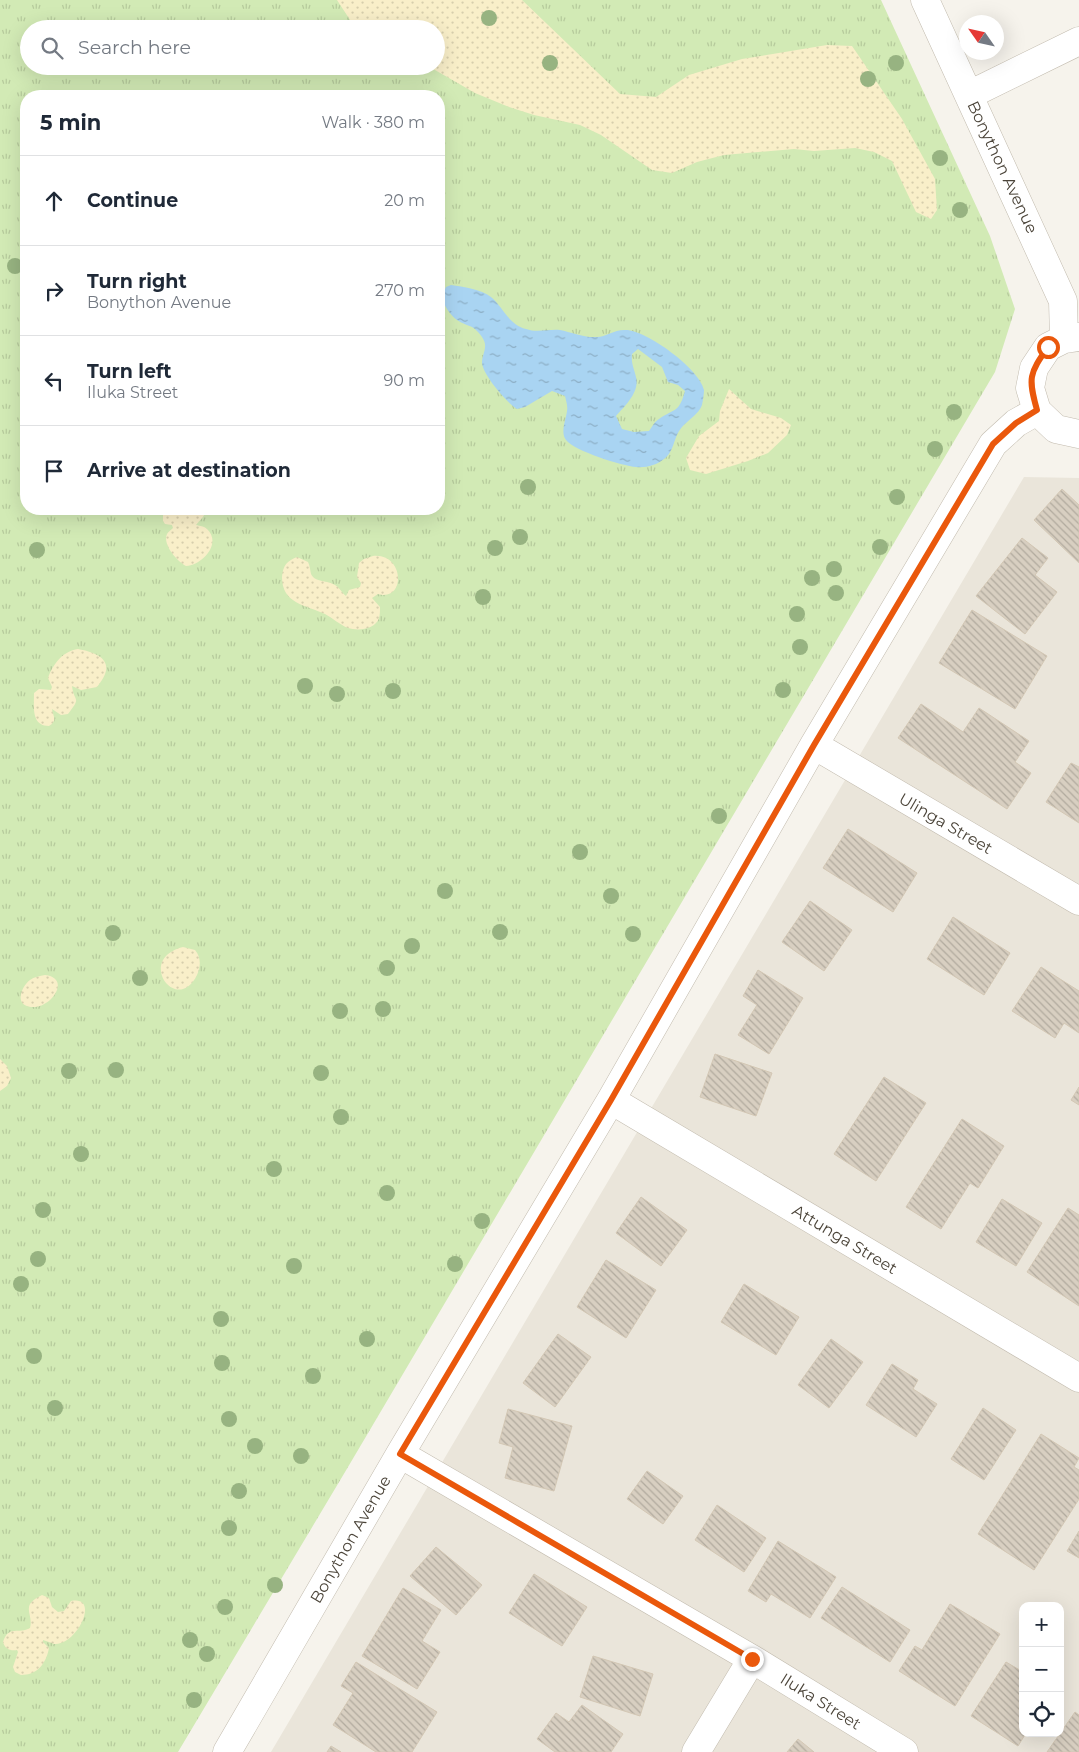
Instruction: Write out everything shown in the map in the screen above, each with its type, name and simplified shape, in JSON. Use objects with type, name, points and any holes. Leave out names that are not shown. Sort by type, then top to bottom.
[{"type":"street","name":"Bonython Avenue","points":[[925,0],[1063,301],[1071,338]]},
{"type":"street","points":[[969,95],[1079,41]]},
{"type":"street","points":[[1071,338],[1048,347],[1034,368],[1030,388],[1037,410],[1056,429],[1079,434]]},
{"type":"street","name":"Bonython Avenue","points":[[227,1752],[400,1454],[611,1100],[814,745],[993,444],[1016,423],[1037,410]]},
{"type":"street","name":"Ulinga Street","points":[[814,745],[1079,901]]},
{"type":"street","name":"Attunga Street","points":[[611,1100],[1079,1378]]},
{"type":"street","name":"Iluka Street","points":[[400,1454],[752,1659],[904,1752]]},
{"type":"street","points":[[696,1752],[752,1659]]},
{"type":"shaded area","points":[[1024,477],[1079,478],[1079,1752],[271,1752]]},
{"type":"green space","points":[[0,0],[881,0],[990,236],[1015,309],[995,372],[178,1752],[0,1752]]},
{"type":"sand","points":[[337,0],[522,0],[620,94],[656,97],[689,75],[742,59],[827,45],[852,46],[902,119],[935,179],[937,210],[931,219],[916,212],[892,161],[874,152],[855,148],[814,151],[794,149],[724,155],[697,162],[672,173],[652,170],[601,135],[580,125],[534,115],[509,107],[475,93],[444,75],[445,20],[350,20]]},
{"type":"sand","points":[[729,389],[751,409],[781,418],[791,425],[787,435],[768,453],[748,461],[706,474],[690,470],[686,458],[699,436],[719,421],[720,411]]},
{"type":"sand","points":[[163,515],[204,515],[196,525],[207,529],[211,535],[211,547],[204,558],[199,562],[186,566],[179,561],[169,548],[166,538],[167,533],[173,528],[172,525],[165,524]]},
{"type":"sand","points":[[373,556],[384,557],[391,562],[396,569],[398,577],[394,591],[387,595],[378,594],[372,598],[380,607],[379,618],[374,625],[366,629],[345,627],[325,614],[296,602],[286,593],[283,586],[283,569],[288,562],[297,557],[308,562],[311,574],[315,579],[335,585],[346,596],[349,590],[360,587],[361,583],[357,577],[359,563]]},
{"type":"sand","points":[[78,649],[95,654],[104,661],[106,672],[103,679],[97,687],[81,690],[72,686],[76,702],[68,714],[61,715],[52,709],[53,722],[49,726],[43,725],[36,719],[34,693],[39,689],[51,690],[52,687],[48,678],[56,663],[63,655]]},
{"type":"sand","points":[[183,947],[195,950],[200,965],[197,975],[189,986],[180,990],[171,987],[164,981],[161,972],[162,962],[169,953]]},
{"type":"sand","points":[[45,975],[53,977],[57,982],[56,993],[45,1003],[38,1006],[26,1006],[22,1003],[21,999],[24,987],[32,979]]},
{"type":"sand","points":[[0,1059],[7,1066],[11,1078],[7,1086],[0,1091]]},
{"type":"sand","points":[[42,1595],[49,1598],[52,1607],[58,1612],[64,1611],[71,1601],[80,1601],[84,1605],[85,1612],[77,1630],[71,1637],[63,1642],[54,1644],[43,1640],[49,1648],[43,1664],[32,1673],[21,1675],[15,1672],[13,1667],[17,1650],[8,1649],[3,1642],[8,1633],[30,1628],[29,1606]]},
{"type":"water","points":[[451,285],[487,294],[515,323],[520,327],[530,330],[560,330],[582,336],[600,337],[626,330],[646,336],[683,362],[700,381],[704,390],[701,408],[679,431],[668,456],[651,466],[630,466],[578,449],[564,437],[563,430],[567,409],[565,396],[552,391],[525,407],[517,409],[496,388],[483,368],[482,359],[485,344],[482,337],[476,330],[452,316],[445,305],[445,289]],"holes":[[[638,349],[662,367],[668,382],[678,385],[685,391],[678,407],[658,420],[649,431],[634,432],[622,429],[616,416],[631,398],[637,383],[632,363],[632,354]]]},
{"type":"building","points":[[1062,489],[1079,505],[1079,563],[1034,520]]},
{"type":"building","points":[[1022,538],[1048,558],[1035,575],[1057,592],[1025,634],[976,596]]},
{"type":"building","points":[[972,610],[1047,656],[1015,709],[939,663]]},
{"type":"building","points":[[921,704],[963,732],[979,708],[1029,741],[1015,762],[1031,773],[1007,809],[898,738]]},
{"type":"building","points":[[1071,763],[1079,767],[1079,823],[1046,802]]},
{"type":"building","points":[[848,829],[917,873],[893,912],[823,868]]},
{"type":"building","points":[[810,901],[852,930],[824,971],[782,942]]},
{"type":"building","points":[[953,917],[1010,953],[984,995],[927,959]]},
{"type":"building","points":[[1041,967],[1079,991],[1079,1033],[1064,1023],[1055,1038],[1012,1011]]},
{"type":"building","points":[[758,970],[803,998],[769,1054],[738,1035],[757,1005],[743,996]]},
{"type":"building","points":[[715,1054],[772,1073],[756,1116],[700,1097]]},
{"type":"building","points":[[884,1077],[926,1103],[876,1181],[834,1154]]},
{"type":"building","points":[[1079,1087],[1079,1105],[1071,1100]]},
{"type":"building","points":[[962,1119],[1004,1146],[978,1188],[970,1183],[941,1229],[906,1207]]},
{"type":"building","points":[[641,1197],[687,1230],[661,1266],[616,1233]]},
{"type":"building","points":[[1002,1199],[1042,1223],[1016,1266],[976,1242]]},
{"type":"building","points":[[1068,1208],[1079,1215],[1079,1306],[1027,1272]]},
{"type":"building","points":[[606,1260],[656,1290],[626,1338],[577,1307]]},
{"type":"building","points":[[744,1284],[799,1317],[776,1355],[721,1322]]},
{"type":"building","points":[[558,1334],[591,1357],[555,1407],[523,1383]]},
{"type":"building","points":[[831,1339],[863,1362],[829,1408],[798,1385]]},
{"type":"building","points":[[892,1364],[918,1380],[913,1389],[937,1404],[916,1437],[866,1405]]},
{"type":"building","points":[[983,1408],[1016,1430],[984,1480],[951,1459]]},
{"type":"building","points":[[508,1409],[572,1426],[554,1491],[505,1478],[513,1447],[499,1443]]},
{"type":"building","points":[[1041,1434],[1079,1458],[1074,1467],[1079,1470],[1079,1499],[1034,1570],[978,1534]]},
{"type":"building","points":[[647,1471],[683,1496],[663,1524],[627,1499]]},
{"type":"building","points":[[717,1505],[766,1538],[744,1572],[695,1540]]},
{"type":"building","points":[[1079,1531],[1079,1558],[1067,1551]]},
{"type":"building","points":[[778,1541],[836,1577],[810,1618],[771,1594],[766,1602],[748,1591]]},
{"type":"building","points":[[436,1547],[482,1585],[456,1615],[410,1576]]},
{"type":"building","points":[[534,1574],[587,1607],[562,1646],[509,1613]]},
{"type":"building","points":[[842,1587],[910,1630],[890,1662],[821,1618]]},
{"type":"building","points":[[403,1588],[441,1610],[422,1641],[440,1652],[417,1689],[362,1656]]},
{"type":"building","points":[[950,1604],[1000,1634],[955,1706],[899,1671],[915,1646],[922,1650]]},
{"type":"building","points":[[593,1656],[653,1674],[640,1716],[580,1697]]},
{"type":"building","points":[[356,1662],[437,1712],[412,1752],[376,1752],[333,1725],[353,1693],[341,1686]]},
{"type":"building","points":[[1006,1662],[1019,1670],[1019,1737],[1024,1737],[1018,1746],[971,1716]]},
{"type":"building","points":[[582,1705],[623,1734],[611,1752],[555,1752],[537,1739],[556,1713],[569,1722]]},
{"type":"building","points":[[1075,1712],[1079,1715],[1079,1752],[1047,1752],[1058,1737],[1064,1737],[1064,1728]]},
{"type":"building","points":[[798,1739],[814,1752],[787,1752]]},
{"type":"building","points":[[331,1746],[341,1752],[327,1752]]},
{"type":"route","points":[[752,1659],[400,1454],[611,1100],[814,745],[993,444],[1016,423],[1037,410],[1030,388],[1034,368],[1048,347]]}]
